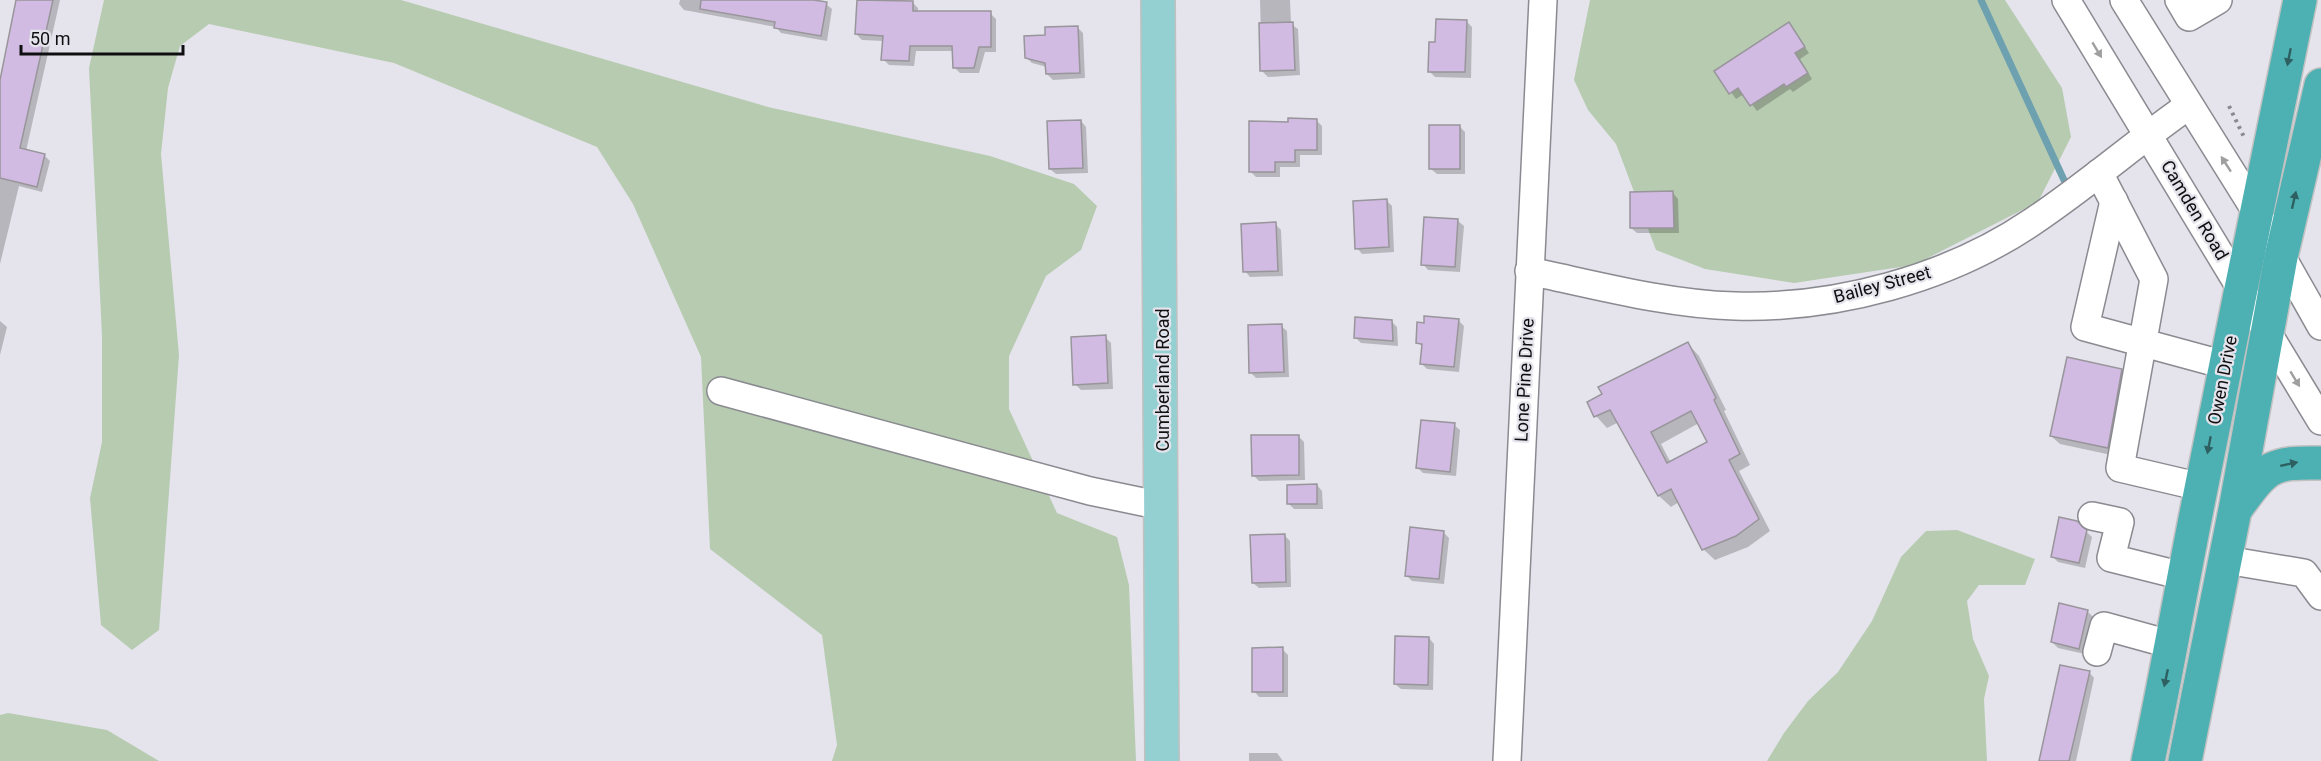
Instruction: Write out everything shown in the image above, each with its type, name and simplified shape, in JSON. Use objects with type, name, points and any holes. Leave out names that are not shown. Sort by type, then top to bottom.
[{"type":"highway","name":"Owen Drive","points":[[2148,761],[2173,645],[2183,576],[2225,365],[2300,0]]},
{"type":"highway","name":"Owen Drive","points":[[2185,761],[2226,560],[2281,257],[2321,85]]},
{"type":"highway","points":[[2235,510],[2262,473],[2290,462],[2321,463]]},
{"type":"main road","name":"Cumberland Road","points":[[1158,0],[1162,761]]},
{"type":"street","name":"Lone Pine Drive","points":[[1507,761],[1543,0]]},
{"type":"street","name":"Camden Road","points":[[2066,0],[2241,285],[2321,422]]},
{"type":"street","points":[[2179,0],[2189,17],[2218,0]]},
{"type":"street","points":[[2129,2],[2188,106],[2257,213],[2321,326]]},
{"type":"street","name":"Bailey Street","points":[[1529,271],[1688,302],[1735,306],[1806,302],[1873,290],[1933,271],[1987,248],[2030,224],[2188,106]]},
{"type":"street","points":[[2099,173],[2154,279],[2120,468],[2201,487]]},
{"type":"street","points":[[2114,201],[2085,327],[2225,365]]},
{"type":"street","points":[[721,391],[1090,491],[1162,506]]},
{"type":"street","points":[[2092,516],[2120,522],[2111,558],[2183,576]]},
{"type":"street","points":[[2226,560],[2304,573],[2321,596]]},
{"type":"street","points":[[2097,652],[2103,626],[2173,645]]},
{"type":"path","points":[[2229,106],[2246,141]]},
{"type":"green space","points":[[104,0],[401,0],[768,107],[990,156],[1074,184],[1097,206],[1081,250],[1046,276],[1009,356],[1009,409],[1057,513],[1117,537],[1129,585],[1136,761],[832,761],[837,745],[822,635],[710,549],[701,357],[633,204],[597,147],[394,63],[209,24],[180,46],[168,88],[161,154],[179,355],[159,630],[132,650],[101,625],[90,498],[102,442],[102,336],[89,68]]},
{"type":"green space","points":[[1590,0],[2005,0],[2062,88],[2071,137],[2038,202],[1914,265],[1794,283],[1705,269],[1656,250],[1616,144],[1588,110],[1574,80]]},
{"type":"green space","points":[[1957,530],[2035,559],[2025,585],[1979,585],[1967,601],[1973,639],[1989,676],[1984,699],[1987,761],[1767,761],[1808,701],[1838,672],[1872,621],[1901,557],[1926,531]]},
{"type":"green space","points":[[8,713],[107,730],[159,761],[0,761],[0,715]]},
{"type":"building","points":[[16,0],[53,0],[20,148],[45,154],[37,187],[0,178],[0,80]]},
{"type":"building","points":[[701,0],[827,2],[821,36],[774,28],[775,22],[700,9]]},
{"type":"building","points":[[857,0],[913,1],[913,11],[991,11],[991,47],[979,47],[974,68],[953,68],[952,46],[910,46],[909,61],[881,60],[883,36],[855,34]]},
{"type":"building","points":[[1436,19],[1467,20],[1465,72],[1428,72],[1429,42],[1435,42]]},
{"type":"building","points":[[1293,22],[1295,70],[1260,71],[1259,23]]},
{"type":"building","points":[[1789,22],[1805,47],[1795,53],[1808,73],[1786,87],[1784,84],[1750,106],[1738,88],[1729,94],[1714,71]]},
{"type":"building","points":[[1078,26],[1080,73],[1046,74],[1045,63],[1025,58],[1024,36],[1045,35],[1045,27]]},
{"type":"building","points":[[1288,118],[1317,119],[1317,150],[1295,150],[1295,162],[1275,162],[1275,172],[1249,172],[1249,121],[1288,122]]},
{"type":"building","points":[[1081,120],[1083,168],[1049,169],[1047,121]]},
{"type":"building","points":[[1429,125],[1460,125],[1460,169],[1429,169]]},
{"type":"building","points":[[1673,191],[1674,228],[1630,228],[1630,192]]},
{"type":"building","points":[[1387,199],[1389,247],[1355,249],[1353,201]]},
{"type":"building","points":[[1424,217],[1458,219],[1455,267],[1421,265]]},
{"type":"building","points":[[1276,222],[1278,271],[1243,272],[1241,224]]},
{"type":"building","points":[[1424,316],[1459,319],[1454,367],[1420,364],[1422,344],[1416,343],[1417,322],[1424,323]]},
{"type":"building","points":[[1355,317],[1392,320],[1393,341],[1354,338]]},
{"type":"building","points":[[1282,324],[1284,372],[1249,373],[1248,325]]},
{"type":"building","points":[[1106,335],[1108,383],[1073,385],[1071,337]]},
{"type":"building","points":[[1688,342],[1716,398],[1714,400],[1740,454],[1729,460],[1759,519],[1736,536],[1702,550],[1671,489],[1658,496],[1610,410],[1594,417],[1587,402],[1602,394],[1598,387]],"holes":[[[1691,411],[1707,442],[1667,463],[1651,432]]]},
{"type":"building","points":[[2067,357],[2122,369],[2108,448],[2050,436]]},
{"type":"building","points":[[1421,420],[1455,423],[1450,472],[1416,468]]},
{"type":"building","points":[[1251,435],[1299,435],[1299,475],[1252,476]]},
{"type":"building","points":[[1317,484],[1317,504],[1287,504],[1287,485]]},
{"type":"building","points":[[2059,517],[2077,521],[2087,530],[2079,563],[2051,557]]},
{"type":"building","points":[[1410,527],[1444,531],[1439,579],[1405,576]]},
{"type":"building","points":[[1285,534],[1286,582],[1252,583],[1250,535]]},
{"type":"building","points":[[2059,603],[2088,610],[2079,649],[2051,642]]},
{"type":"building","points":[[1395,636],[1429,637],[1428,685],[1394,684]]},
{"type":"building","points":[[1283,647],[1283,692],[1252,692],[1252,648]]},
{"type":"building","points":[[2060,665],[2090,671],[2069,761],[2039,761]]},
{"type":"waterway","points":[[1981,0],[2064,180]]}]
